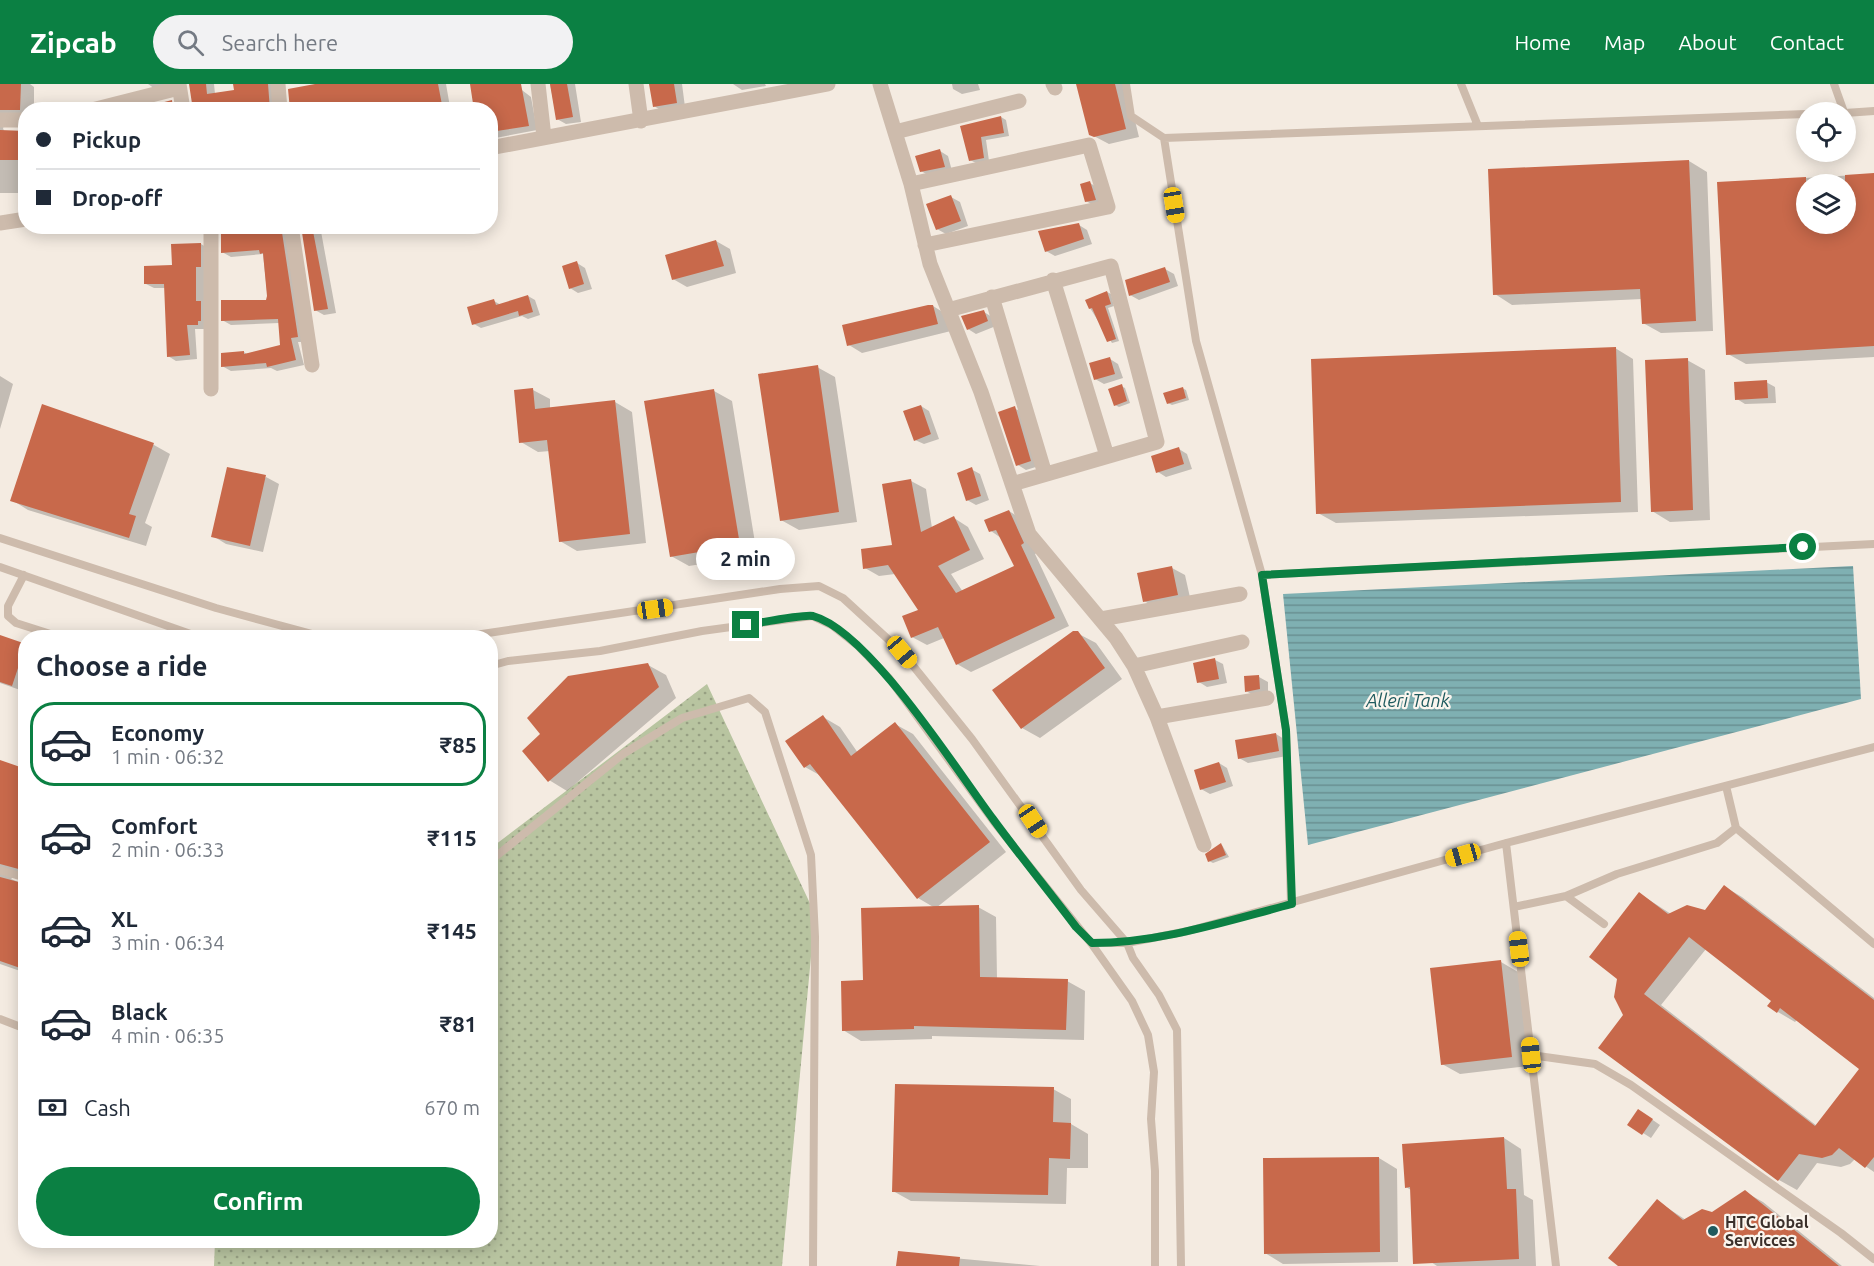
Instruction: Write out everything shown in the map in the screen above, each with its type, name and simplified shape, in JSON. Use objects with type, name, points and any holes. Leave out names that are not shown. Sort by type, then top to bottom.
[{"type":"street","points":[[278,84],[279,102]]},
{"type":"street","points":[[538,84],[544,136]]},
{"type":"street","points":[[636,84],[641,121]]},
{"type":"street","points":[[498,146],[828,84]]},
{"type":"street","points":[[880,84],[911,184],[930,264],[981,392],[1029,534],[1101,619],[1134,666],[1157,717],[1204,845]]},
{"type":"street","points":[[121,102],[179,86],[182,102]]},
{"type":"street","points":[[895,132],[1019,101]]},
{"type":"street","points":[[0,120],[18,120]]},
{"type":"street","points":[[911,184],[1089,145],[1108,207],[926,245]]},
{"type":"street","points":[[0,223],[18,220]]},
{"type":"street","points":[[211,234],[211,389]]},
{"type":"street","points":[[292,234],[312,365]]},
{"type":"street","points":[[948,310],[1111,266],[1157,442],[1012,484]]},
{"type":"street","points":[[1053,280],[1107,456]]},
{"type":"street","points":[[992,297],[1045,474]]},
{"type":"street","points":[[1101,619],[1240,594]]},
{"type":"street","points":[[1134,666],[1242,642]]},
{"type":"street","points":[[1157,717],[1267,698]]},
{"type":"lane","points":[[1126,84],[1131,116],[1164,138],[1796,114]]},
{"type":"lane","points":[[1461,84],[1478,126]]},
{"type":"lane","points":[[1834,84],[1840,102]]},
{"type":"lane","points":[[1856,112],[1874,111]]},
{"type":"lane","points":[[1164,138],[1196,341],[1262,575],[1286,730],[1292,904]]},
{"type":"lane","points":[[0,538],[216,608],[297,630]]},
{"type":"lane","points":[[1262,575],[1874,544]]},
{"type":"lane","points":[[0,567],[179,630]]},
{"type":"lane","points":[[24,575],[8,606],[8,616],[16,623],[38,630]]},
{"type":"lane","points":[[498,632],[819,586],[843,598],[902,652],[972,739],[1081,890],[1127,943],[1133,958],[1159,995],[1177,1030],[1181,1266]]},
{"type":"lane","points":[[498,664],[600,651],[702,631],[812,616],[833,626],[857,645],[889,678],[1002,831],[1092,943],[1132,1002],[1148,1035],[1154,1072],[1151,1119],[1155,1171],[1155,1266]]},
{"type":"lane","points":[[498,855],[623,754],[682,718],[749,698],[765,712],[811,855],[815,937],[813,1266]]},
{"type":"lane","points":[[1092,943],[1127,943],[1188,931],[1506,843],[1874,747]]},
{"type":"lane","points":[[1726,786],[1736,828],[1874,944]]},
{"type":"lane","points":[[1514,907],[1566,896],[1617,874],[1717,843],[1736,828]]},
{"type":"lane","points":[[1506,843],[1556,1266]]},
{"type":"lane","points":[[0,870],[18,876]]},
{"type":"lane","points":[[1566,896],[1604,924]]},
{"type":"lane","points":[[0,1019],[18,1026]]},
{"type":"lane","points":[[1531,1055],[1595,1064],[1631,1085],[1841,1233],[1874,1259]]},
{"type":"green space","points":[[707,684],[815,914],[782,1266],[214,1266],[215,1248],[498,1248],[498,843]]},
{"type":"water","name":"Alleri Tank","points":[[1853,566],[1861,699],[1308,845],[1283,594]]},
{"type":"building","points":[[0,84],[21,84],[18,110],[0,110]]},
{"type":"building","points":[[189,84],[206,84],[207,94],[234,90],[233,84],[268,84],[269,102],[192,102]]},
{"type":"building","points":[[315,84],[438,84],[441,102],[289,102],[288,89]]},
{"type":"building","points":[[470,84],[521,84],[529,126],[498,131],[498,102],[473,102]]},
{"type":"building","points":[[550,84],[567,84],[573,117],[556,120]]},
{"type":"building","points":[[649,84],[674,84],[677,103],[653,107]]},
{"type":"building","points":[[1076,84],[1115,84],[1126,129],[1094,137],[1089,135]]},
{"type":"building","points":[[1001,116],[1004,133],[981,137],[984,158],[969,161],[960,126]]},
{"type":"building","points":[[0,130],[18,131],[18,160],[0,160]]},
{"type":"building","points":[[940,149],[945,167],[920,172],[915,156]]},
{"type":"building","points":[[1689,160],[1696,321],[1642,324],[1640,289],[1493,295],[1488,169]]},
{"type":"building","points":[[1874,173],[1874,346],[1726,355],[1717,182],[1796,178],[1796,234],[1856,234],[1856,174]]},
{"type":"building","points":[[1090,181],[1096,200],[1085,202],[1080,184]]},
{"type":"building","points":[[951,195],[961,221],[936,230],[926,204]]},
{"type":"building","points":[[1079,223],[1084,239],[1045,252],[1038,231]]},
{"type":"building","points":[[221,234],[282,234],[298,337],[291,338],[296,360],[267,367],[266,363],[221,367],[221,353],[244,351],[244,354],[280,345],[278,319],[221,321],[221,300],[266,300],[267,296],[263,253],[260,254],[259,250],[221,253]]},
{"type":"building","points":[[302,234],[314,234],[328,309],[314,311]]},
{"type":"building","points":[[716,240],[724,266],[672,280],[665,255]]},
{"type":"building","points":[[201,243],[201,267],[196,267],[196,301],[201,301],[201,321],[198,321],[198,325],[187,325],[190,355],[167,357],[164,284],[144,284],[144,266],[172,265],[171,244]]},
{"type":"building","points":[[577,261],[584,284],[569,289],[562,266]]},
{"type":"building","points":[[1165,267],[1170,282],[1129,296],[1125,280]]},
{"type":"building","points":[[1107,291],[1111,304],[1105,306],[1116,339],[1107,342],[1092,308],[1089,309],[1085,300]]},
{"type":"building","points":[[528,295],[533,312],[519,316],[518,311],[472,325],[467,307],[494,299],[496,305]]},
{"type":"building","points":[[933,305],[938,324],[847,346],[842,325]]},
{"type":"building","points":[[984,310],[988,321],[967,330],[961,316]]},
{"type":"building","points":[[1616,347],[1621,502],[1316,514],[1311,359]]},
{"type":"building","points":[[1110,357],[1115,374],[1094,380],[1089,363]]},
{"type":"building","points":[[1688,358],[1693,510],[1651,512],[1645,360]]},
{"type":"building","points":[[818,365],[839,512],[780,521],[758,374]]},
{"type":"building","points":[[1767,380],[1768,398],[1735,400],[1734,382]]},
{"type":"building","points":[[1122,384],[1127,401],[1114,406],[1108,389]]},
{"type":"building","points":[[1183,387],[1186,398],[1167,404],[1163,393]]},
{"type":"building","points":[[533,388],[535,409],[615,400],[630,534],[559,542],[547,440],[519,443],[514,390]]},
{"type":"building","points":[[714,389],[740,545],[670,557],[644,401]]},
{"type":"building","points":[[42,404],[154,443],[129,514],[136,516],[129,538],[10,501]]},
{"type":"building","points":[[921,405],[931,434],[914,441],[903,411]]},
{"type":"building","points":[[1015,406],[1031,461],[1016,466],[998,412]]},
{"type":"building","points":[[1179,447],[1184,464],[1156,473],[1151,456]]},
{"type":"building","points":[[227,467],[266,475],[250,546],[211,537]]},
{"type":"building","points":[[972,467],[981,496],[966,501],[957,473]]},
{"type":"building","points":[[911,479],[921,532],[954,516],[970,550],[938,566],[956,593],[1014,566],[996,530],[989,532],[984,520],[1009,510],[1024,543],[1021,545],[1055,618],[956,665],[938,627],[911,638],[902,616],[918,610],[888,565],[863,569],[861,549],[892,545],[882,484]]},
{"type":"building","points":[[1172,566],[1178,595],[1143,602],[1137,573]]},
{"type":"building","points":[[1073,631],[1078,631],[1105,668],[1021,729],[992,690]]},
{"type":"building","points":[[0,635],[18,641],[18,668],[12,686],[0,682]]},
{"type":"building","points":[[1215,658],[1219,679],[1197,683],[1193,663]]},
{"type":"building","points":[[648,663],[659,687],[548,782],[522,751],[540,734],[527,718],[568,676]]},
{"type":"building","points":[[1259,675],[1260,689],[1245,692],[1244,676]]},
{"type":"building","points":[[823,715],[851,756],[895,722],[990,842],[917,899],[810,764],[804,768],[785,741]]},
{"type":"building","points":[[1276,733],[1279,751],[1238,759],[1235,740]]},
{"type":"building","points":[[0,760],[18,766],[18,869],[0,864]]},
{"type":"building","points":[[1219,762],[1226,782],[1200,790],[1194,770]]},
{"type":"building","points":[[1221,843],[1226,855],[1208,862],[1205,854]]},
{"type":"building","points":[[0,877],[18,882],[18,967],[0,961]]},
{"type":"building","points":[[1724,885],[1874,1000],[1874,1157],[1865,1168],[1839,1148],[1832,1155],[1822,1158],[1799,1154],[1778,1181],[1598,1048],[1623,1015],[1614,997],[1617,979],[1589,957],[1639,892],[1668,914],[1687,905],[1705,910]],"holes":[[[1689,937],[1771,1001],[1767,1006],[1777,1013],[1780,1008],[1859,1069],[1815,1126],[1644,994]]]},
{"type":"building","points":[[979,905],[980,977],[1068,979],[1066,1030],[914,1026],[914,1029],[842,1031],[841,981],[863,980],[861,908]]},
{"type":"building","points":[[1501,960],[1512,1057],[1441,1065],[1430,968]]},
{"type":"building","points":[[895,1084],[1054,1087],[1053,1122],[1071,1123],[1070,1159],[1049,1158],[1048,1195],[892,1192]]},
{"type":"building","points":[[1638,1109],[1653,1119],[1642,1135],[1627,1125]]},
{"type":"building","points":[[1504,1137],[1507,1189],[1516,1189],[1519,1259],[1413,1264],[1410,1187],[1405,1188],[1402,1144]]},
{"type":"building","points":[[1379,1157],[1380,1252],[1264,1254],[1263,1158]]},
{"type":"building","name":"HTC Global Servicces","points":[[1745,1190],[1839,1266],[1618,1266],[1608,1258],[1657,1199],[1683,1220],[1702,1209],[1712,1212]]},
{"type":"building","points":[[898,1251],[960,1257],[959,1266],[896,1266]]},
{"type":"place","name":"HTC Global Servicces","points":[[1713,1231]]},
{"type":"route","points":[[746,625],[812,616],[833,626],[857,645],[889,678],[994,822],[1076,927],[1092,943],[1127,943],[1188,931],[1292,904],[1286,730],[1262,575],[1803,547]]}]
